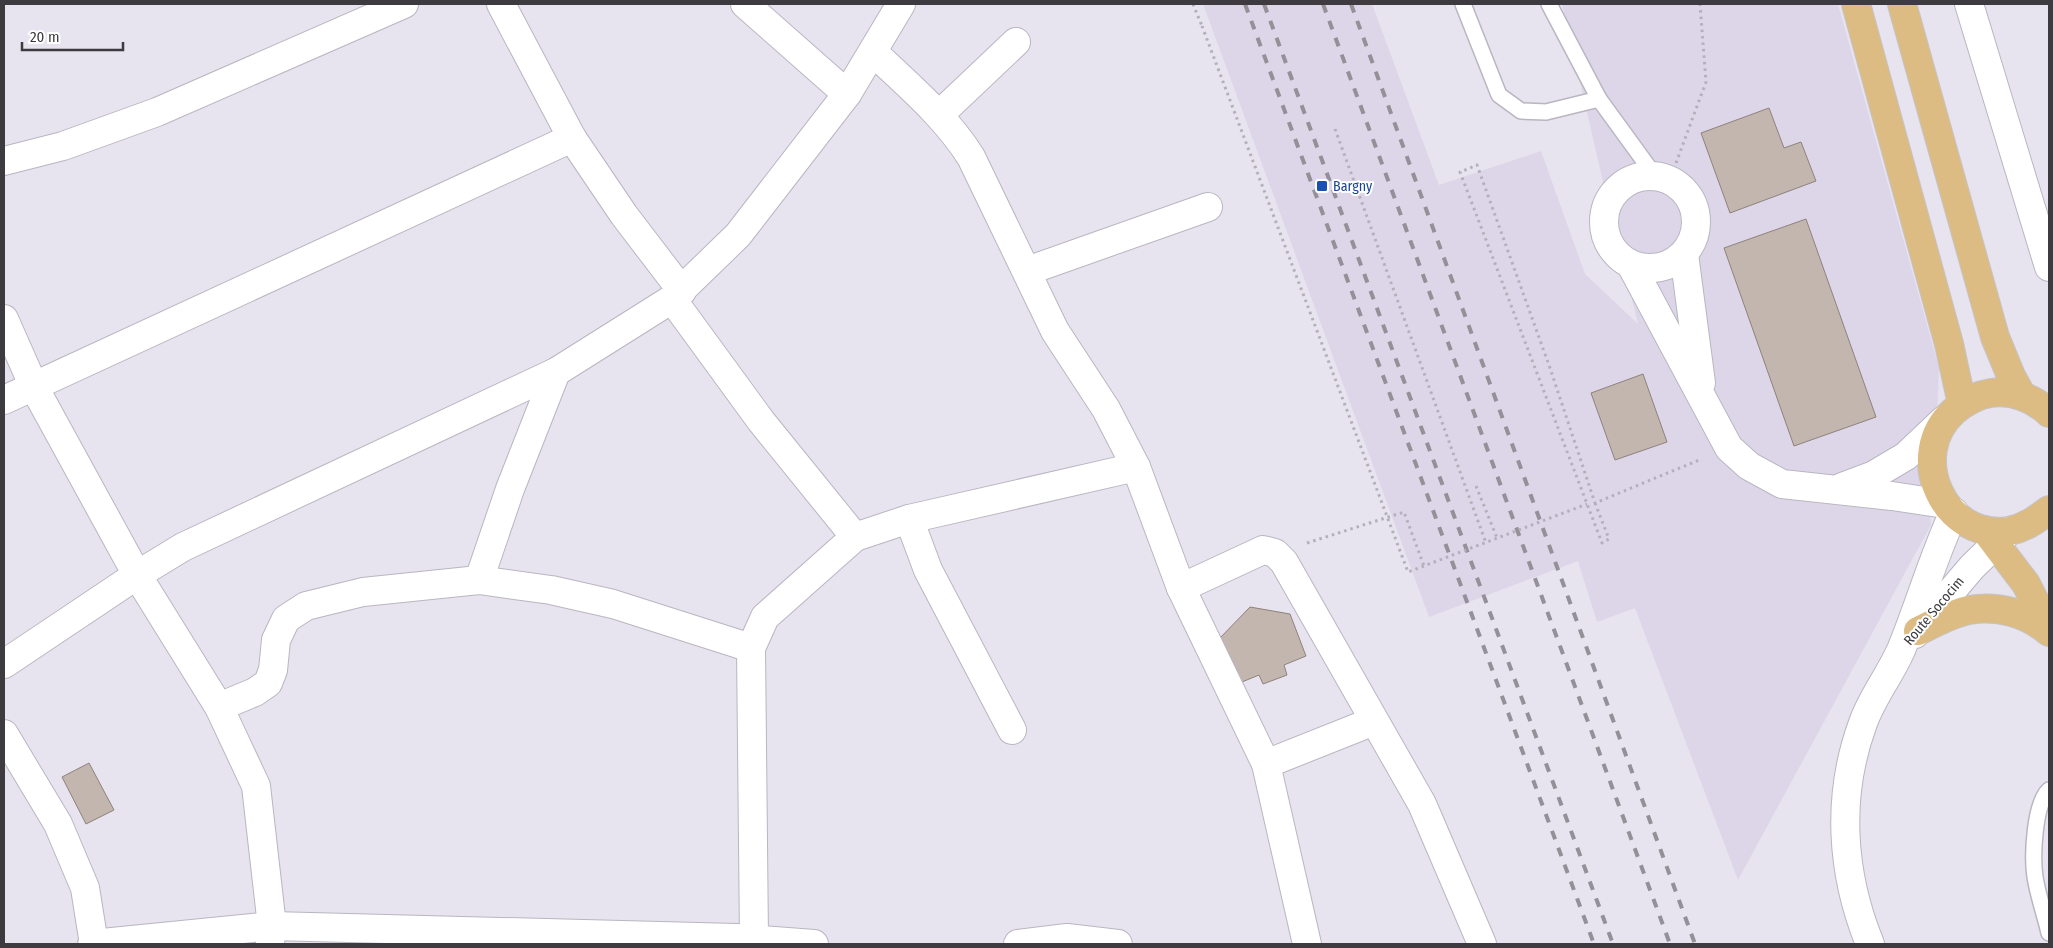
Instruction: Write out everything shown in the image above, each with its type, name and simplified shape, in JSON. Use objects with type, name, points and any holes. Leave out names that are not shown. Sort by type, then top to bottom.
[{"type":"highway","points":[[1856,4],[1949,344],[1953,412]]},
{"type":"highway","points":[[1902,4],[1995,337],[2011,376],[2022,396]]},
{"type":"highway","points":[[2049,413],[2041,405],[2022,396],[2001,392],[1979,395],[1953,412],[1934,440],[1931,461],[1934,483],[1950,508],[1963,520],[1996,535],[2026,584],[2049,631]]},
{"type":"highway","points":[[1996,535],[2032,523],[2049,510]]},
{"type":"highway","points":[[1909,641],[1968,610],[1994,609],[2023,615],[2036,621],[2049,631]]},
{"type":"street","points":[[4,161],[63,146],[157,112],[404,4]]},
{"type":"street","points":[[501,4],[572,138],[761,421],[855,537]]},
{"type":"street","points":[[745,4],[847,94]]},
{"type":"street","points":[[4,664],[137,575],[183,547],[556,372],[677,295],[738,235],[847,94],[900,4]]},
{"type":"street","points":[[1969,4],[2049,267]]},
{"type":"street","points":[[940,114],[1016,42]]},
{"type":"street","points":[[873,52],[940,114],[957,135],[971,157],[1055,331],[1106,409],[1136,467],[1180,588],[1266,764],[1307,944]]},
{"type":"street","points":[[4,400],[572,138]]},
{"type":"street","points":[[1641,177],[1663,178],[1682,188],[1691,200],[1696,214],[1696,228],[1692,242],[1684,254],[1673,263],[1660,268],[1645,269],[1631,265],[1619,257],[1610,246],[1605,232],[1604,217],[1615,191],[1627,182],[1641,177]]},
{"type":"street","points":[[1027,272],[1208,207]]},
{"type":"street","points":[[1684,254],[1704,399]]},
{"type":"street","points":[[1631,265],[1729,448],[1748,466],[1782,484],[1836,489],[1950,508]]},
{"type":"street","points":[[4,319],[34,387],[137,575],[219,707],[256,786],[271,935]]},
{"type":"street","points":[[479,580],[510,489],[556,372]]},
{"type":"street","points":[[1836,489],[1874,475],[1906,456],[1953,412]]},
{"type":"street","points":[[742,941],[751,648],[759,626],[765,617],[855,537],[909,519],[1136,467]]},
{"type":"street","name":"Route Sococim","points":[[1909,641],[1950,508]]},
{"type":"street","points":[[909,519],[928,570],[1012,730]]},
{"type":"street","name":"Route Sococim","points":[[1909,641],[1972,567],[1996,535]]},
{"type":"street","points":[[1180,588],[1263,550],[1275,552],[1284,562],[1422,804],[1482,944]]},
{"type":"street","points":[[219,707],[255,692],[268,683],[273,670],[276,640],[286,619],[306,606],[363,592],[479,580],[551,590],[612,604],[751,648]]},
{"type":"street","points":[[1870,944],[1850,880],[1844,840],[1845,801],[1851,762],[1863,722],[1909,641]]},
{"type":"street","points":[[1266,764],[1374,721]]},
{"type":"street","points":[[4,734],[58,824],[85,888],[93,944],[271,935],[742,941],[814,944]]},
{"type":"street","points":[[1018,944],[1067,938],[1118,944]]},
{"type":"lane","points":[[1463,4],[1499,95],[1521,111],[1546,112],[1599,99]]},
{"type":"lane","points":[[1549,4],[1599,99],[1663,178]]},
{"type":"lane","points":[[2049,790],[2045,794],[2036,824],[2034,876],[2049,934]]},
{"type":"path","points":[[1193,4],[1408,572],[1587,504]]},
{"type":"path","points":[[1663,178],[1706,82],[1700,4]]},
{"type":"path","points":[[1335,129],[1486,543]]},
{"type":"path","points":[[1477,165],[1550,368],[1595,503],[1609,539],[1602,543],[1460,172],[1477,165]]},
{"type":"path","points":[[1595,503],[1729,448]]},
{"type":"path","points":[[1476,486],[1497,538]]},
{"type":"path","points":[[1275,552],[1404,512],[1424,566]]},
{"type":"shaded area","points":[[1203,4],[1372,4],[1439,185],[1541,151],[1585,274],[1638,324],[1562,4],[1838,4],[1939,368],[1937,416],[1924,450],[1931,525],[1738,880],[1635,608],[1597,622],[1578,561],[1429,617]]},
{"type":"building","points":[[1769,108],[1784,148],[1801,142],[1816,181],[1730,213],[1701,133]]},
{"type":"building","points":[[1806,219],[1876,417],[1794,446],[1724,248]]},
{"type":"building","points":[[1643,374],[1667,442],[1615,460],[1591,393]]},
{"type":"building","points":[[1250,607],[1290,614],[1306,656],[1284,665],[1287,675],[1263,684],[1259,675],[1237,684],[1219,639]]},
{"type":"building","points":[[89,763],[114,810],[86,824],[62,777]]},
{"type":"railway","points":[[1245,4],[1594,944]]},
{"type":"railway","points":[[1264,4],[1613,944]]},
{"type":"railway","points":[[1323,4],[1670,944]]},
{"type":"railway","points":[[1351,4],[1695,944]]},
{"type":"place","name":"Bargny","points":[[1322,186]]}]
